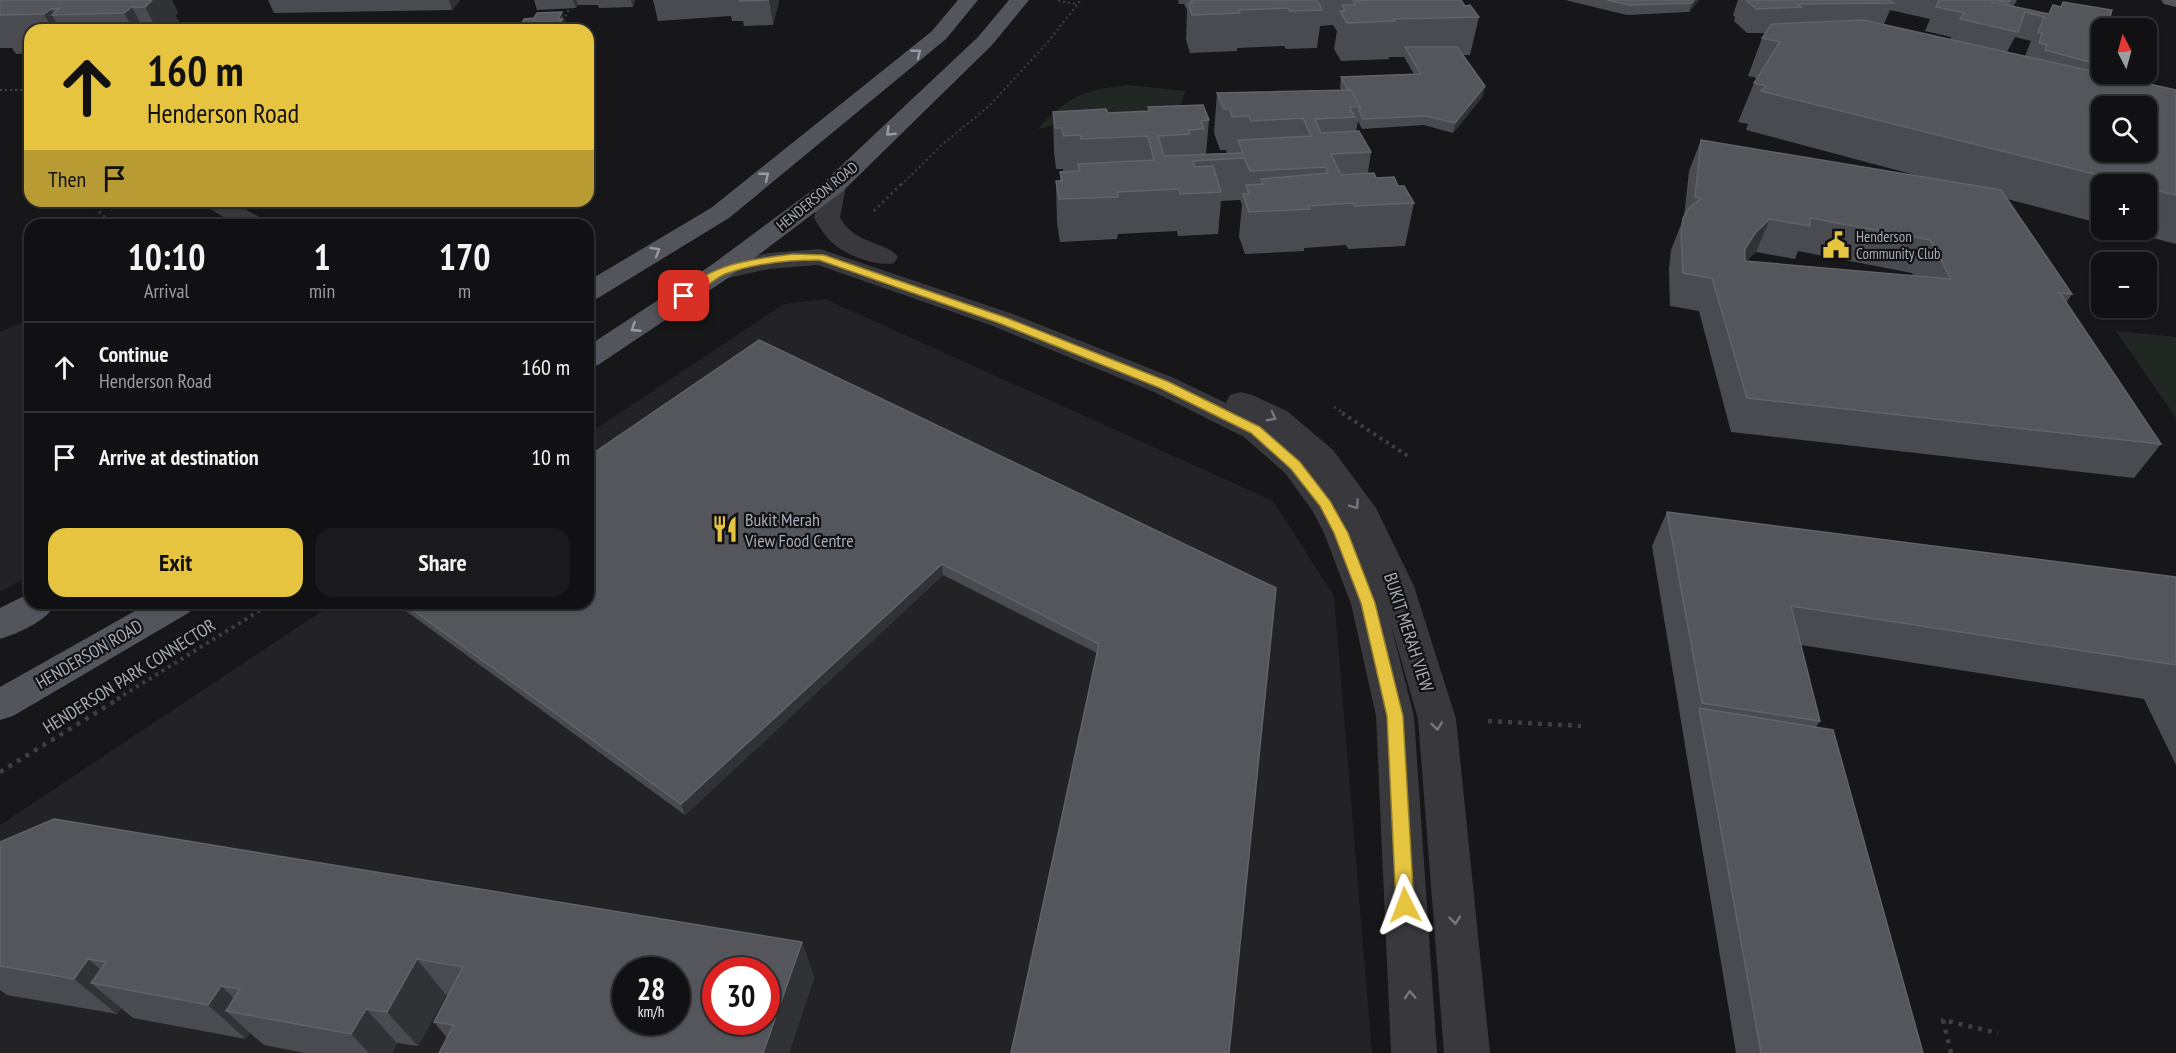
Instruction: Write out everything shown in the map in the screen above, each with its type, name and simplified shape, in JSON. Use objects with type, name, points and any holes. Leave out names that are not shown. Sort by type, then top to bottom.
[{"type":"main road","points":[[594,288],[720,213],[939,35],[968,0]]},
{"type":"main road","name":"HENDERSON ROAD","points":[[594,355],[719,272],[834,186],[985,41],[1019,0]]},
{"type":"main road","points":[[2171,0],[2176,1]]},
{"type":"main road","points":[[0,625],[28,609]]},
{"type":"main road","name":"HENDERSON ROAD","points":[[0,705],[168,609]]},
{"type":"street","name":"BUKIT MERAH VIEW","points":[[834,186],[827,218],[835,233],[844,241],[1103,341],[1178,373],[1276,418],[1300,436],[1325,504],[1341,533],[1368,603],[1395,716],[1414,1053]]},
{"type":"street","points":[[224,207],[245,219]]},
{"type":"street","name":"BUKIT MERAH VIEW","points":[[719,272],[754,262],[793,257],[820,257],[1003,320],[1164,385],[1255,430],[1309,461],[1364,516],[1397,586],[1437,718],[1467,1053]]},
{"type":"path","points":[[1058,2],[1077,4]]},
{"type":"path","points":[[563,24],[570,9]]},
{"type":"path","points":[[0,90],[24,90]]},
{"type":"path","points":[[96,207],[106,219]]},
{"type":"path","points":[[1326,401],[1408,456]]},
{"type":"path","name":"HENDERSON PARK CONNECTOR","points":[[0,772],[262,609]]},
{"type":"path","points":[[1497,721],[1581,726]]},
{"type":"path","points":[[1951,1053],[1943,1020],[1998,1033]]},
{"type":"shaded area","points":[[1128,85],[1185,91],[1181,105],[1169,115],[1054,125],[1038,129],[1058,109],[1078,96],[1100,89]]},
{"type":"shaded area","points":[[825,299],[1273,501],[1334,596],[1372,1053],[0,1053],[0,825],[325,609],[594,609],[594,430],[784,304]]},
{"type":"shaded area","points":[[24,322],[24,578],[0,592],[0,332]]},
{"type":"shaded area","points":[[2116,331],[2176,337],[2176,418]]},
{"type":"building","points":[[0,0],[152,0],[145,7],[132,7],[124,13],[52,15],[60,8],[51,9],[44,14],[0,15]]},
{"type":"building","points":[[1191,0],[1317,0],[1322,10],[1290,11],[1288,8],[1192,15],[1188,3],[1192,3]]},
{"type":"building","points":[[1461,0],[1465,6],[1470,5],[1479,17],[1393,19],[1395,21],[1347,23],[1340,11],[1345,11],[1342,5],[1355,5],[1353,1]]},
{"type":"building","points":[[1607,0],[1694,0],[1692,3],[1630,5]]},
{"type":"building","points":[[1746,0],[1889,0],[1894,3],[1797,4],[1801,7],[1756,9]]},
{"type":"building","points":[[1939,0],[1993,0],[1992,2],[2049,14],[2053,5],[2061,7],[2063,2],[2112,10],[2110,18],[2091,18],[2091,62],[2045,50],[2047,45],[2039,43],[2042,33],[2038,32],[2044,17],[2025,12],[2018,32],[1960,19],[1964,13],[1936,7]]},
{"type":"building","points":[[1994,0],[2010,0],[2008,3]]},
{"type":"building","points":[[562,12],[558,19],[562,19],[559,24],[521,24],[524,19],[534,18],[537,13]]},
{"type":"building","points":[[1863,20],[2091,71],[2091,84],[2149,84],[2176,90],[2176,195],[2157,191],[2157,174],[2094,174],[1761,91],[1766,86],[1754,83],[1780,42],[1762,38],[1772,24]]},
{"type":"building","points":[[1405,47],[1457,47],[1485,86],[1455,123],[1426,116],[1363,119],[1359,111],[1360,107],[1341,77],[1421,74]]},
{"type":"building","points":[[1351,90],[1360,107],[1349,107],[1355,117],[1315,119],[1321,133],[1359,131],[1371,152],[1331,154],[1341,175],[1374,173],[1376,178],[1394,177],[1398,186],[1404,186],[1414,203],[1355,206],[1353,203],[1308,206],[1310,209],[1249,212],[1243,194],[1249,194],[1246,185],[1263,184],[1261,179],[1328,173],[1325,167],[1250,171],[1244,158],[1193,161],[1195,167],[1213,166],[1221,192],[1180,194],[1179,189],[1117,192],[1118,197],[1059,199],[1056,181],[1062,181],[1060,172],[1080,171],[1078,164],[1154,160],[1148,136],[1081,139],[1081,135],[1063,136],[1062,128],[1055,128],[1053,112],[1106,109],[1108,113],[1150,111],[1148,107],[1203,105],[1209,120],[1201,121],[1204,129],[1188,130],[1190,134],[1158,136],[1164,156],[1243,153],[1238,140],[1311,136],[1303,118],[1251,121],[1249,116],[1232,117],[1230,109],[1224,109],[1217,93]]},
{"type":"building","points":[[1701,140],[2001,190],[2072,294],[2060,293],[2161,444],[1747,398],[1712,278],[1683,273],[1681,235],[1683,218],[1689,208],[1701,199],[1695,197]],"holes":[[[1810,218],[1930,240],[1951,279],[1745,261],[1745,249],[1756,232],[1770,219],[1810,226]]]},
{"type":"building","points":[[759,340],[1276,588],[1229,1053],[1011,1053],[1099,644],[942,564],[681,804],[411,609],[594,609],[594,453]]},
{"type":"building","points":[[1667,512],[2176,577],[2176,665],[1791,606],[1820,721],[1702,703]]},
{"type":"building","points":[[1699,708],[1833,730],[1923,1053],[1761,1053]]},
{"type":"building","points":[[54,819],[802,942],[780,1005],[780,957],[702,957],[702,1035],[769,1035],[763,1053],[439,1053],[454,1025],[434,1022],[463,967],[417,959],[387,1012],[366,1009],[351,1034],[226,1011],[240,989],[221,986],[208,1005],[91,983],[106,962],[88,959],[74,979],[0,966],[0,842]]},
{"type":"place","name":"Henderson Community Club","points":[[1836,245]]},
{"type":"place","name":"Bukit Merah View Food Centre","points":[[725,529]]},
{"type":"route","points":[[684,296],[719,272],[754,262],[793,257],[820,257],[1003,320],[1164,385],[1255,430],[1296,465],[1325,504],[1341,533],[1368,603],[1395,716],[1405,905]]}]
